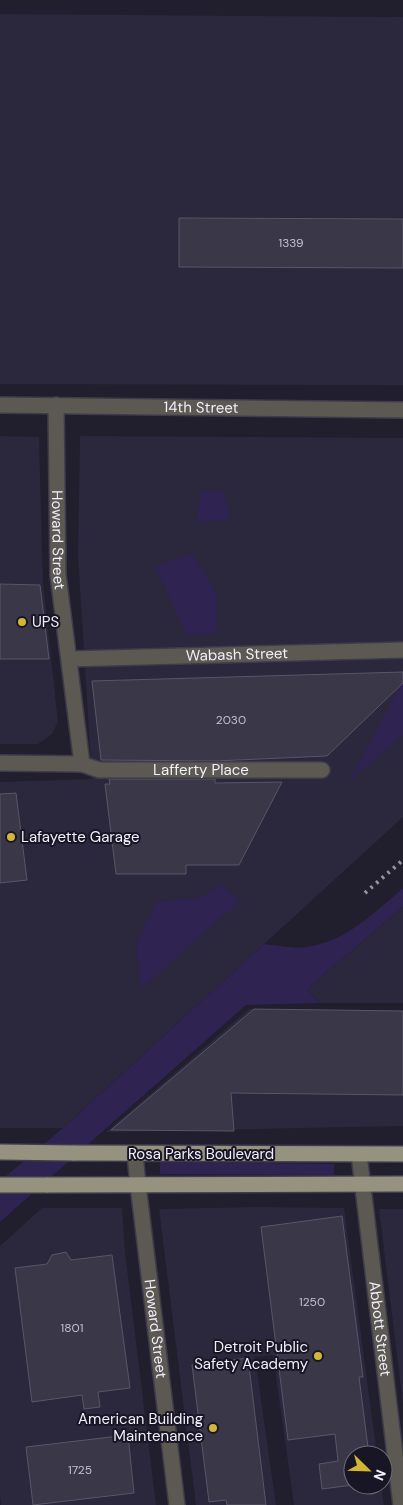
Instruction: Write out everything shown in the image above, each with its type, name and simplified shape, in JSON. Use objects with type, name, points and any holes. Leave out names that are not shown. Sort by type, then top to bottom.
[{"type":"main road","name":"Rosa Parks Boulevard","points":[[0,1152],[403,1154]]},
{"type":"main road","name":"Rosa Parks Boulevard","points":[[0,1185],[403,1184]]},
{"type":"street","name":"14th Street","points":[[0,405],[403,410]]},
{"type":"street","name":"Howard Street","points":[[56,405],[58,575],[82,764]]},
{"type":"street","name":"Wabash Street","points":[[69,659],[403,650]]},
{"type":"street","name":"Lafferty Place","points":[[0,763],[82,764],[99,770],[322,770]]},
{"type":"street","name":"Howard Street","points":[[135,1154],[177,1505]]},
{"type":"street","name":"Abbott Street","points":[[359,1154],[401,1505]]},
{"type":"shaded area","points":[[0,14],[403,17],[403,385],[0,384]]},
{"type":"shaded area","points":[[0,436],[39,437],[43,583],[58,722],[52,734],[38,744],[0,744]]},
{"type":"shaded area","points":[[80,436],[403,438],[403,817],[63,1128],[0,1128],[0,782],[92,779],[78,557]]},
{"type":"shaded area","points":[[201,491],[223,491],[231,518],[196,523]]},
{"type":"shaded area","points":[[192,553],[216,593],[216,633],[187,635],[155,567]]},
{"type":"shaded area","points":[[403,682],[403,735],[349,781]]},
{"type":"shaded area","points":[[221,884],[239,901],[141,989],[136,944],[156,902],[203,897]]},
{"type":"shaded area","points":[[403,888],[403,907],[307,989],[320,1003],[246,1005],[0,1222],[0,1181],[63,1128],[264,944],[306,947],[334,939],[358,925]]},
{"type":"shaded area","points":[[403,907],[403,1003],[320,1003],[307,989]]},
{"type":"shaded area","points":[[249,1009],[403,1011],[403,1126],[106,1132]]},
{"type":"shaded area","points":[[160,1162],[334,1164],[334,1175],[160,1174]]},
{"type":"shaded area","points":[[42,1208],[122,1208],[125,1252],[156,1505],[1,1505],[0,1246]]},
{"type":"shaded area","name":"Detroit Public Safety Academy","points":[[344,1208],[376,1445],[343,1445],[343,1495],[382,1495],[384,1505],[294,1505],[273,1355],[255,1357],[276,1505],[196,1505],[159,1209]]},
{"type":"shaded area","points":[[379,1209],[403,1209],[403,1404]]},
{"type":"building","points":[[179,218],[403,219],[403,268],[179,267]]},
{"type":"building","name":"UPS","points":[[0,584],[40,585],[49,659],[0,659]]},
{"type":"building","points":[[403,672],[403,683],[327,756],[215,761],[101,760],[92,681]]},
{"type":"building","points":[[109,779],[215,779],[215,783],[282,782],[239,865],[186,865],[186,874],[116,874],[105,784],[110,784]]},
{"type":"building","name":"Lafayette Garage","points":[[16,793],[27,880],[0,883],[0,794]]},
{"type":"building","points":[[254,1009],[403,1011],[403,1095],[231,1093],[234,1131],[111,1130]]},
{"type":"building","points":[[342,1216],[363,1377],[359,1377],[368,1445],[343,1445],[343,1486],[322,1489],[319,1464],[338,1461],[335,1434],[288,1440],[261,1227]]},
{"type":"building","points":[[66,1252],[71,1260],[112,1255],[130,1388],[98,1392],[100,1407],[84,1409],[82,1395],[32,1402],[15,1268],[47,1264],[52,1255]]},
{"type":"building","points":[[248,1358],[266,1505],[227,1505],[226,1500],[209,1502],[192,1365]]},
{"type":"building","points":[[128,1435],[134,1493],[33,1505],[26,1447]]},
{"type":"railway","points":[[365,893],[403,860]]},
{"type":"place","name":"UPS","points":[[22,622]]},
{"type":"place","name":"Lafayette Garage","points":[[11,837]]},
{"type":"place","name":"Detroit Public Safety Academy","points":[[318,1356]]},
{"type":"place","name":"American Building Maintenance","points":[[213,1428]]}]
